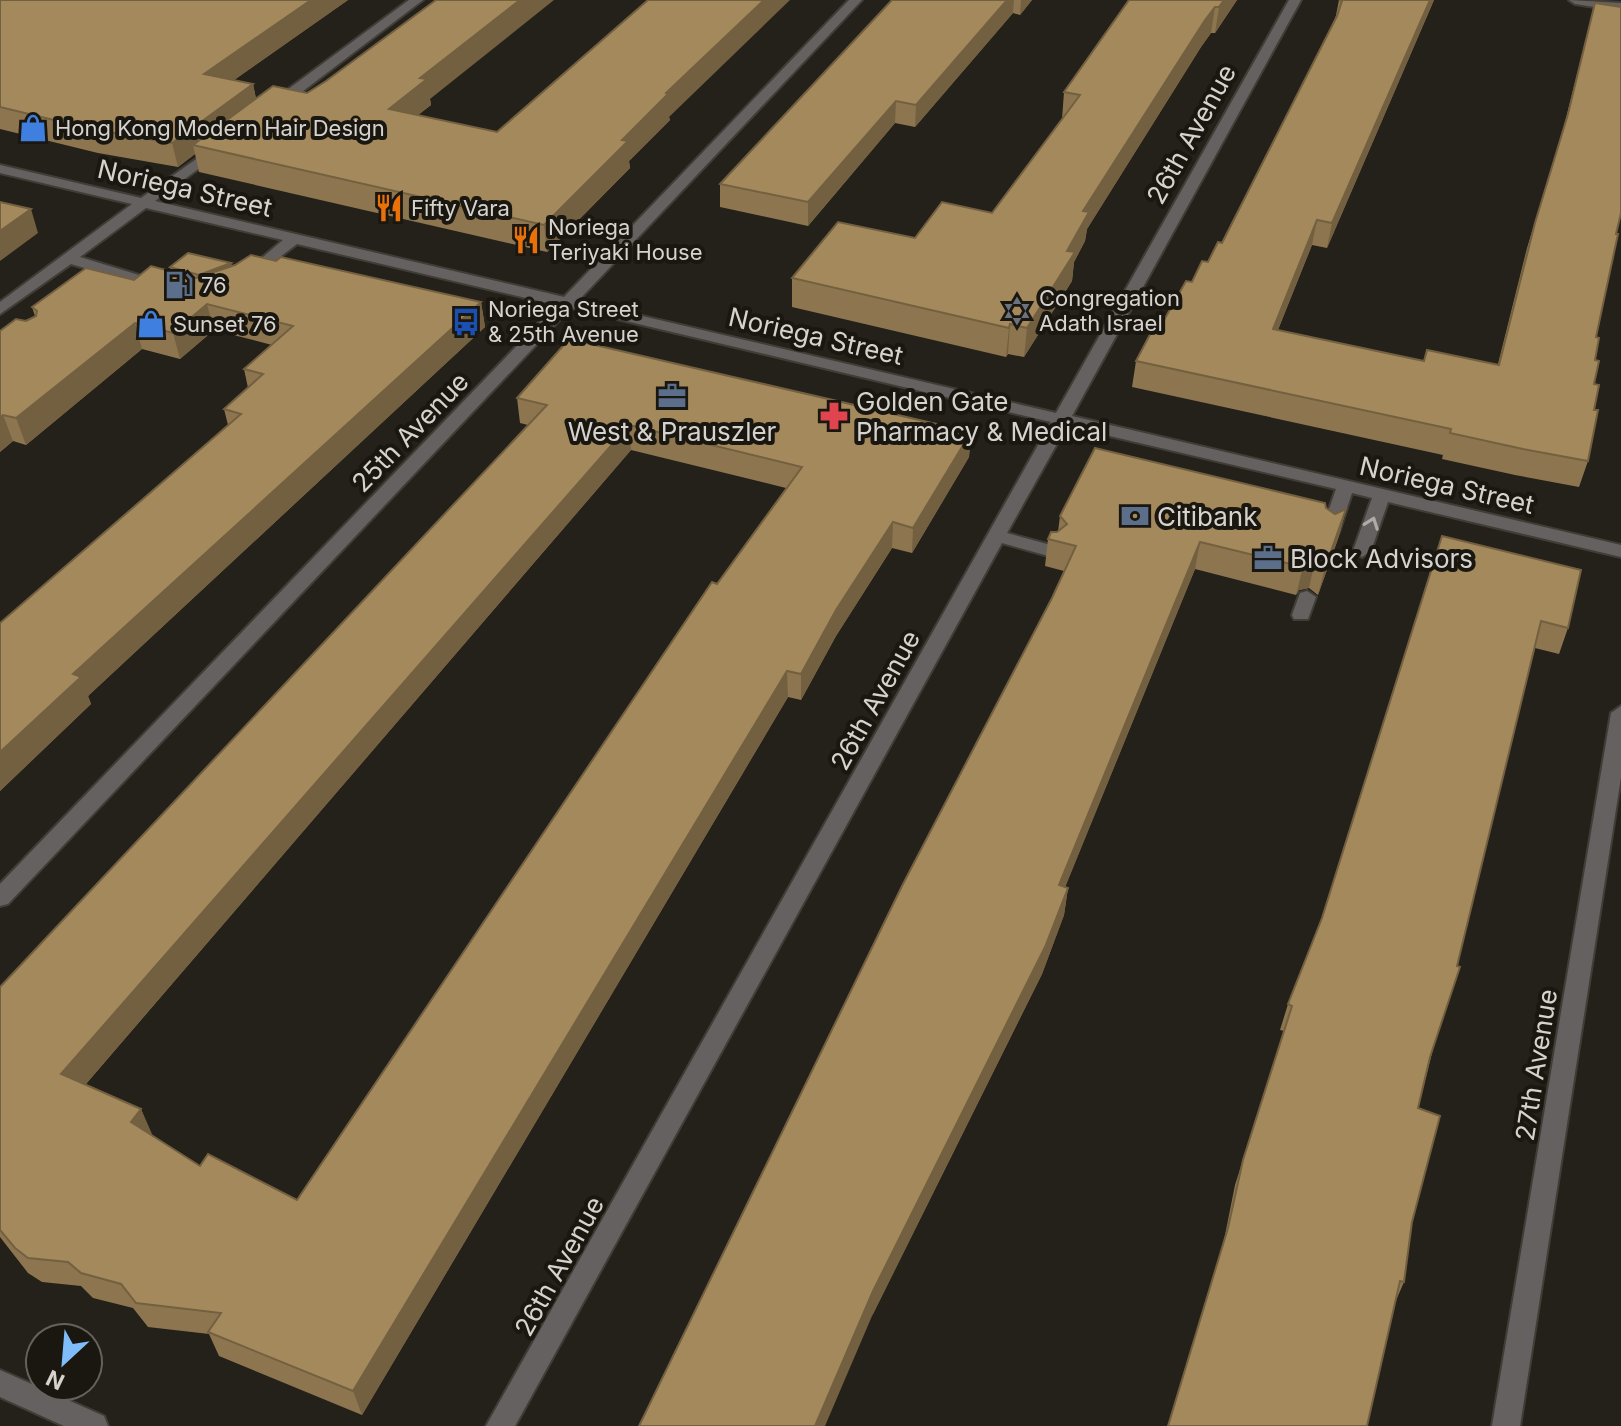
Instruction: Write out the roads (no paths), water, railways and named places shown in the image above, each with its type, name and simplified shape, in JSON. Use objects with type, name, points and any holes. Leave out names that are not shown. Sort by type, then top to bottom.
[{"type":"street","points":[[256,119],[417,0]]},
{"type":"street","name":"25th Avenue","points":[[0,898],[856,0]]},
{"type":"street","name":"26th Avenue","points":[[500,1426],[1295,0]]},
{"type":"street","points":[[1575,0],[1621,7]]},
{"type":"street","points":[[0,309],[232,138]]},
{"type":"street","name":"Noriega Street","points":[[0,169],[1621,551]]},
{"type":"street","points":[[235,285],[260,269],[295,238]]},
{"type":"street","points":[[68,258],[175,290]]},
{"type":"street","points":[[1330,532],[1346,486]]},
{"type":"street","points":[[1362,551],[1382,495]]},
{"type":"street","points":[[996,536],[1052,551]]},
{"type":"street","name":"27th Avenue","points":[[1506,1426],[1621,713]]},
{"type":"street","points":[[0,1383],[94,1426]]},
{"type":"place","name":"Hong Kong Modern Hair Design","points":[[33,128]]},
{"type":"place","name":"Fifty Vara","points":[[389,208]]},
{"type":"place","name":"Noriega Teriyaki House","points":[[526,240]]},
{"type":"place","name":"76","points":[[179,285]]},
{"type":"place","name":"Congregation Adath Israel","points":[[1017,311]]},
{"type":"place","name":"Noriega Street & 25th Avenue","points":[[466,322]]},
{"type":"place","name":"Sunset 76","points":[[151,324]]},
{"type":"place","name":"West & Prauszler","points":[[672,396]]},
{"type":"place","name":"Golden Gate Pharmacy & Medical","points":[[834,416]]},
{"type":"place","name":"Citibank","points":[[1135,516]]},
{"type":"place","name":"Block Advisors","points":[[1268,558]]}]
